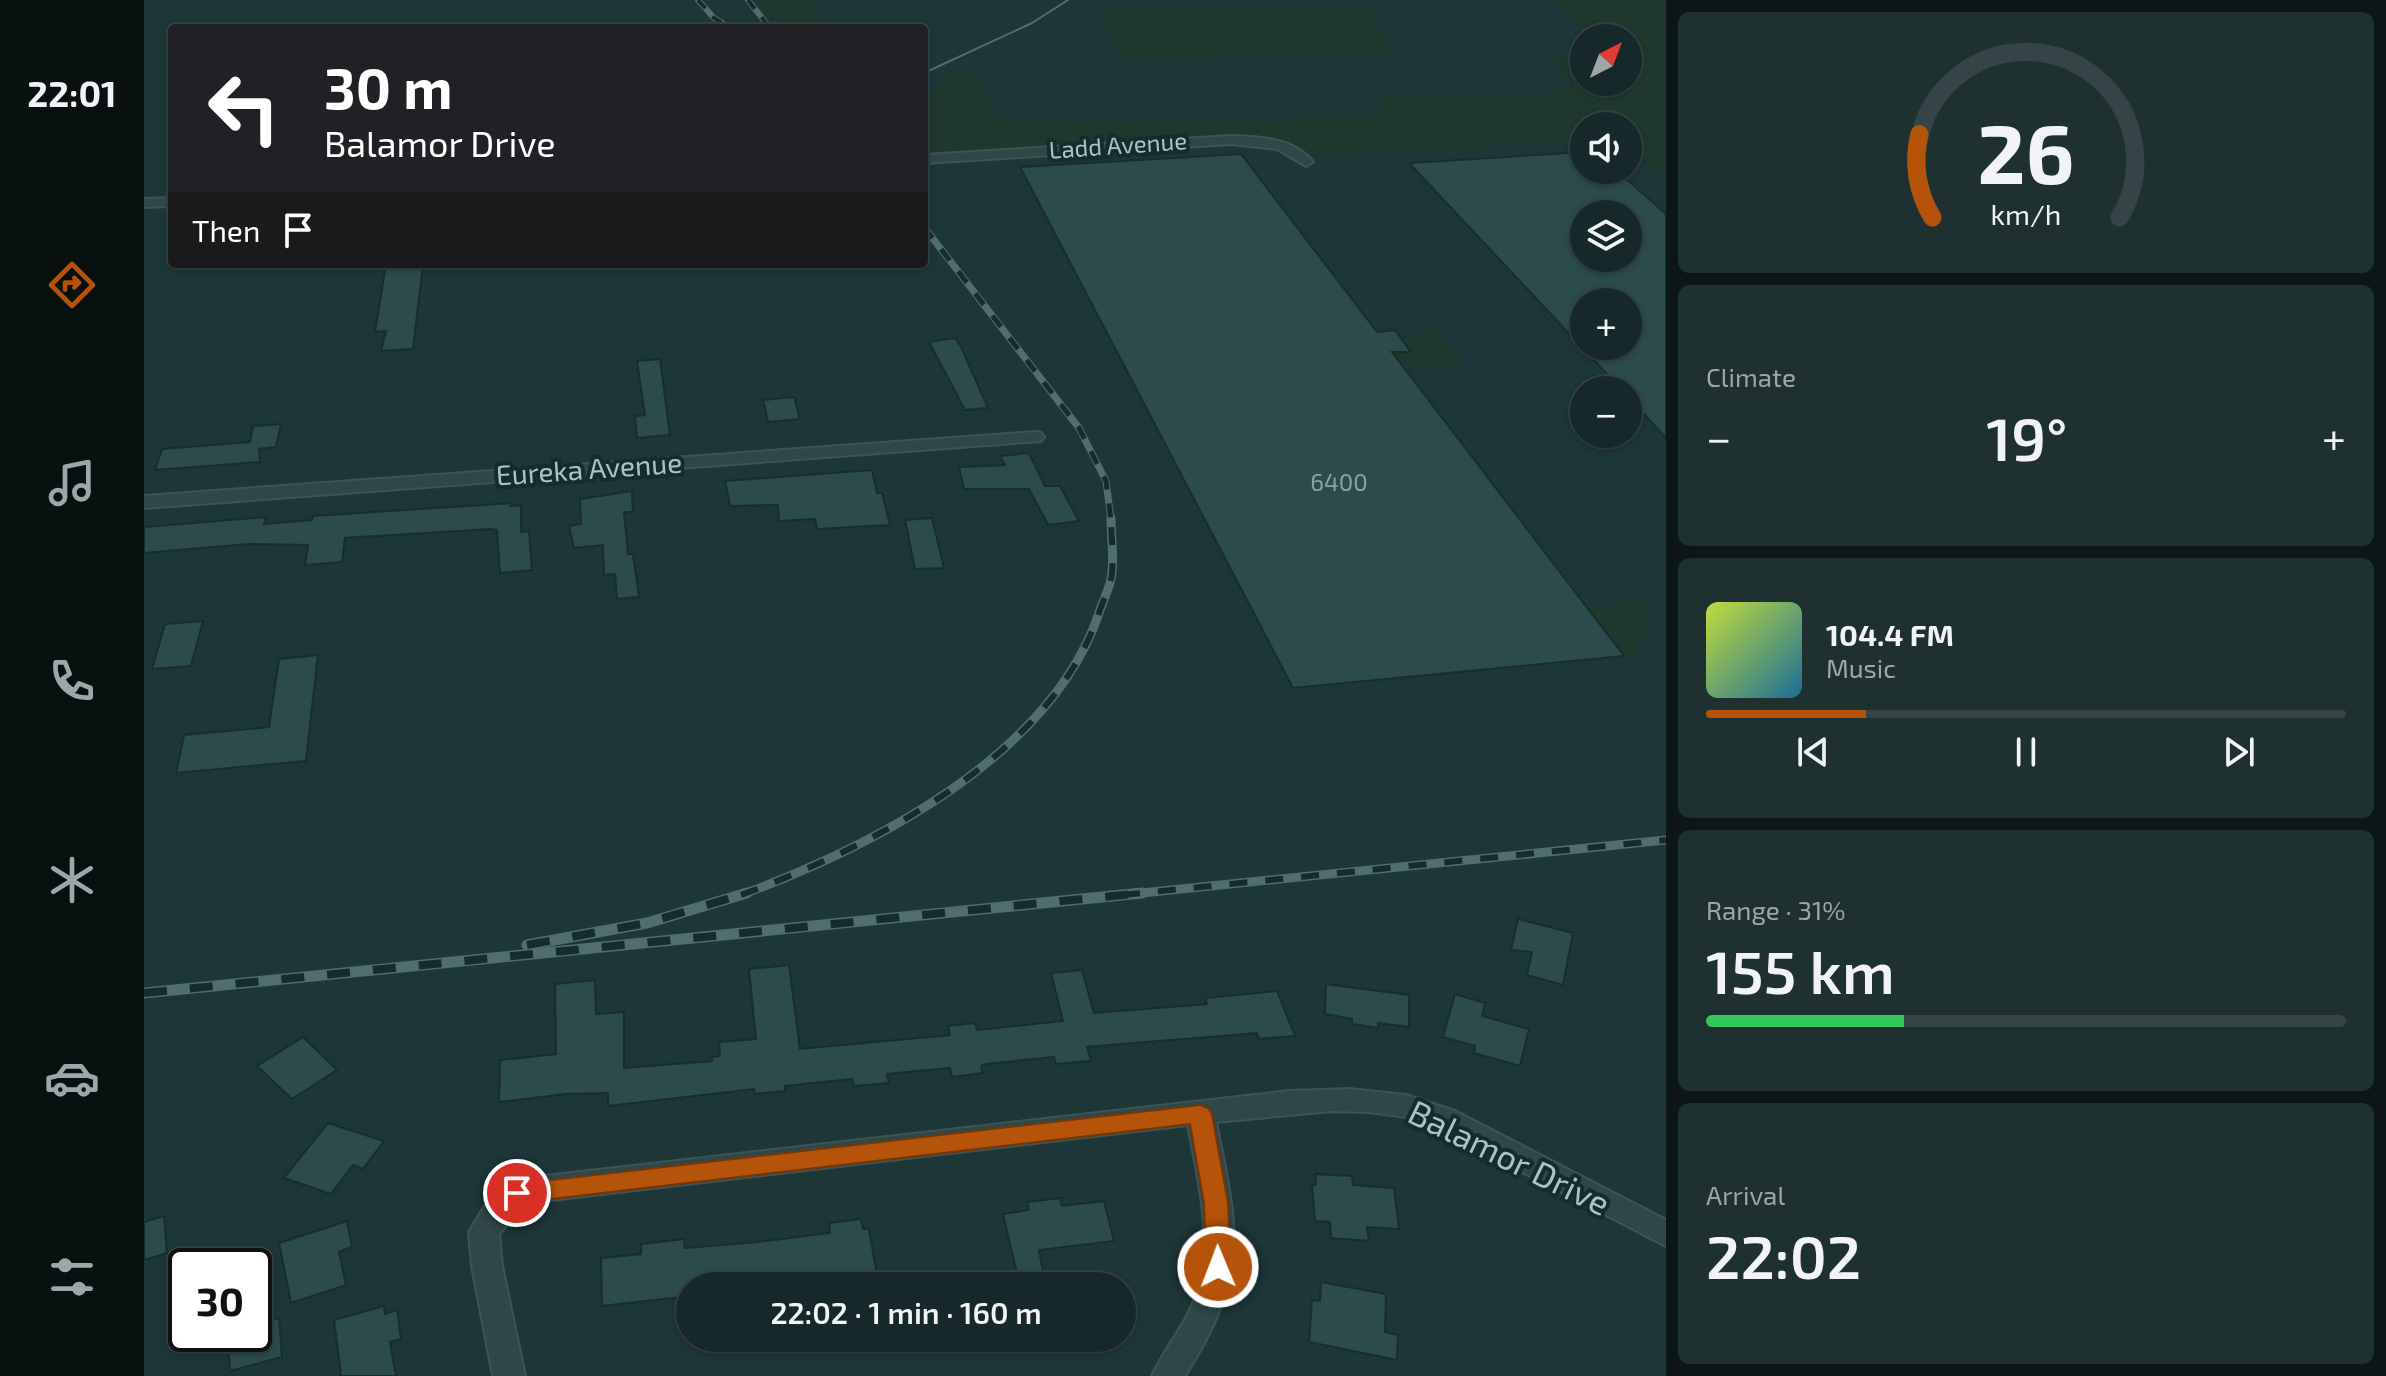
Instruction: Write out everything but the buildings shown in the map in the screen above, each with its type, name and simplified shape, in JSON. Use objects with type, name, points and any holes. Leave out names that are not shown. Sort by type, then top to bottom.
[{"type":"street","name":"Ladd Avenue","points":[[928,159],[1232,140],[1280,146],[1301,155],[1306,162]]},
{"type":"street","points":[[144,203],[168,202]]},
{"type":"street","name":"Eureka Avenue","points":[[144,502],[1035,437]]},
{"type":"street","name":"Balamor Drive","points":[[509,1376],[487,1266],[484,1232],[517,1193],[545,1188],[1338,1099],[1378,1099],[1419,1108],[1666,1234]]},
{"type":"street","points":[[1168,1376],[1201,1319],[1214,1290],[1218,1267],[1216,1203],[1200,1114]]},
{"type":"green space","points":[[758,0],[818,0],[814,3],[819,24],[775,24]]},
{"type":"green space","points":[[1554,0],[1666,0],[1666,177],[1642,162],[1642,112],[1570,112],[1570,140],[1401,153],[1315,155],[1282,142],[1247,137],[938,152],[928,149],[928,95],[944,78],[969,67],[999,120],[1387,116],[1377,95],[1540,94],[1569,90],[1570,96],[1642,96],[1642,24],[1575,24]]},
{"type":"green space","points":[[1366,7],[1396,56],[1120,59],[1101,10]]},
{"type":"green space","points":[[1552,57],[1570,59],[1570,78]]},
{"type":"green space","points":[[1437,330],[1464,365],[1414,368],[1406,359],[1398,359],[1392,353],[1411,352],[1402,339]]},
{"type":"green space","points":[[1641,603],[1651,607],[1643,641],[1636,654],[1624,656],[1586,606]]},
{"type":"tram line","points":[[928,71],[1032,23],[1068,0]]},
{"type":"railway","points":[[698,0],[724,24]]},
{"type":"railway","points":[[748,0],[767,24]]},
{"type":"railway","points":[[928,232],[1079,428],[1106,481],[1111,520]]},
{"type":"railway","points":[[743,894],[793,875],[900,822],[952,789],[1000,752],[1042,710],[1075,664],[1109,588],[1113,566],[1111,518]]},
{"type":"railway","points":[[1122,895],[1666,840]]},
{"type":"railway","points":[[144,993],[1142,893]]},
{"type":"railway","points":[[527,945],[647,923],[743,894]]},
{"type":"route","points":[[517,1193],[1200,1114],[1216,1203],[1218,1267]]}]
